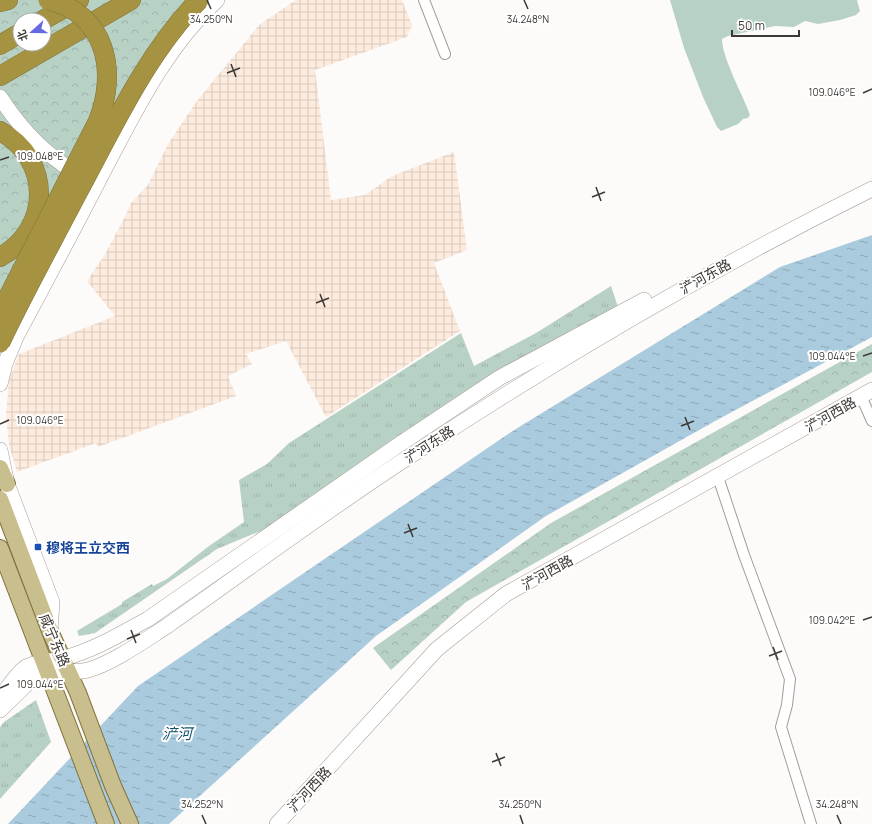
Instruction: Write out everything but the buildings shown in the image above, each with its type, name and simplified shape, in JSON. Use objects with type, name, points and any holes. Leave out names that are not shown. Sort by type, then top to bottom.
[{"type":"highway","points":[[0,2],[8,0]]},
{"type":"highway","points":[[0,313],[98,121],[104,106],[107,89],[108,75],[106,61],[100,42],[93,29],[84,19],[72,10],[62,4],[48,0]]},
{"type":"highway","points":[[52,15],[78,0]]},
{"type":"highway","points":[[0,76],[131,0]]},
{"type":"highway","points":[[0,343],[145,69],[173,30],[199,0]]},
{"type":"highway","points":[[0,45],[12,38]]},
{"type":"highway","points":[[0,130],[18,144],[29,158],[37,177],[40,192],[38,212],[30,230],[19,244],[0,257]]},
{"type":"main road","points":[[0,468],[7,484]]},
{"type":"main road","name":"咸宁东路","points":[[0,499],[50,631],[78,694],[113,786],[130,824]]},
{"type":"main road","name":"咸宁东路","points":[[0,548],[57,700],[106,824]]},
{"type":"street","points":[[0,384],[12,344],[145,94],[164,61],[192,26],[217,0]]},
{"type":"street","points":[[424,0],[445,54]]},
{"type":"street","points":[[0,98],[13,116],[45,150],[61,164],[97,184]]},
{"type":"street","name":"浐河东路","points":[[65,665],[76,655],[110,639],[157,612],[397,446],[499,378],[762,234],[872,177]]},
{"type":"street","name":"浐河东路","points":[[0,698],[22,670],[30,665],[45,667],[65,665],[80,671],[94,668],[142,642],[373,481],[523,384],[673,294],[767,243],[872,189]]},
{"type":"street","points":[[867,393],[872,421]]},
{"type":"street","name":"浐河西路","points":[[277,824],[437,649],[506,594],[867,393]]},
{"type":"street","points":[[0,450],[7,484],[52,602],[50,631]]},
{"type":"street","points":[[718,477],[744,554],[790,679],[787,705],[781,727],[811,824]]},
{"type":"street","name":"浐河东路","points":[[0,710],[45,667]]},
{"type":"shaded area","points":[[296,0],[402,0],[412,25],[407,37],[315,70],[331,200],[365,195],[392,176],[454,152],[467,250],[434,263],[460,331],[326,417],[286,341],[246,354],[252,364],[228,376],[236,396],[98,447],[96,443],[17,472],[9,445],[6,414],[9,380],[19,354],[115,316],[87,281],[104,256],[131,203],[148,185],[168,144],[197,101],[259,25]]},
{"type":"green space","points":[[0,0],[191,0],[0,300]]},
{"type":"green space","points":[[670,0],[857,0],[860,11],[856,15],[840,20],[818,24],[805,21],[794,27],[775,26],[728,36],[722,39],[725,56],[750,115],[738,124],[721,131],[717,127],[703,97],[684,48]]},
{"type":"green space","points":[[611,286],[618,307],[573,329],[504,371],[270,527],[217,549],[95,633],[79,636],[77,631],[152,584],[153,586],[167,579],[209,546],[244,522],[239,480],[267,464],[289,443],[461,333],[474,366],[536,333]]},
{"type":"green space","points":[[872,344],[872,372],[466,602],[391,670],[373,648],[551,523]]},
{"type":"green space","points":[[36,700],[51,742],[0,799],[0,727],[4,722]]},
{"type":"water","name":"浐河","points":[[872,235],[872,337],[717,420],[546,516],[376,636],[169,824],[8,824],[138,686],[511,432],[780,267]]},
{"type":"place","name":"穆将王立交西","points":[[38,547]]}]
